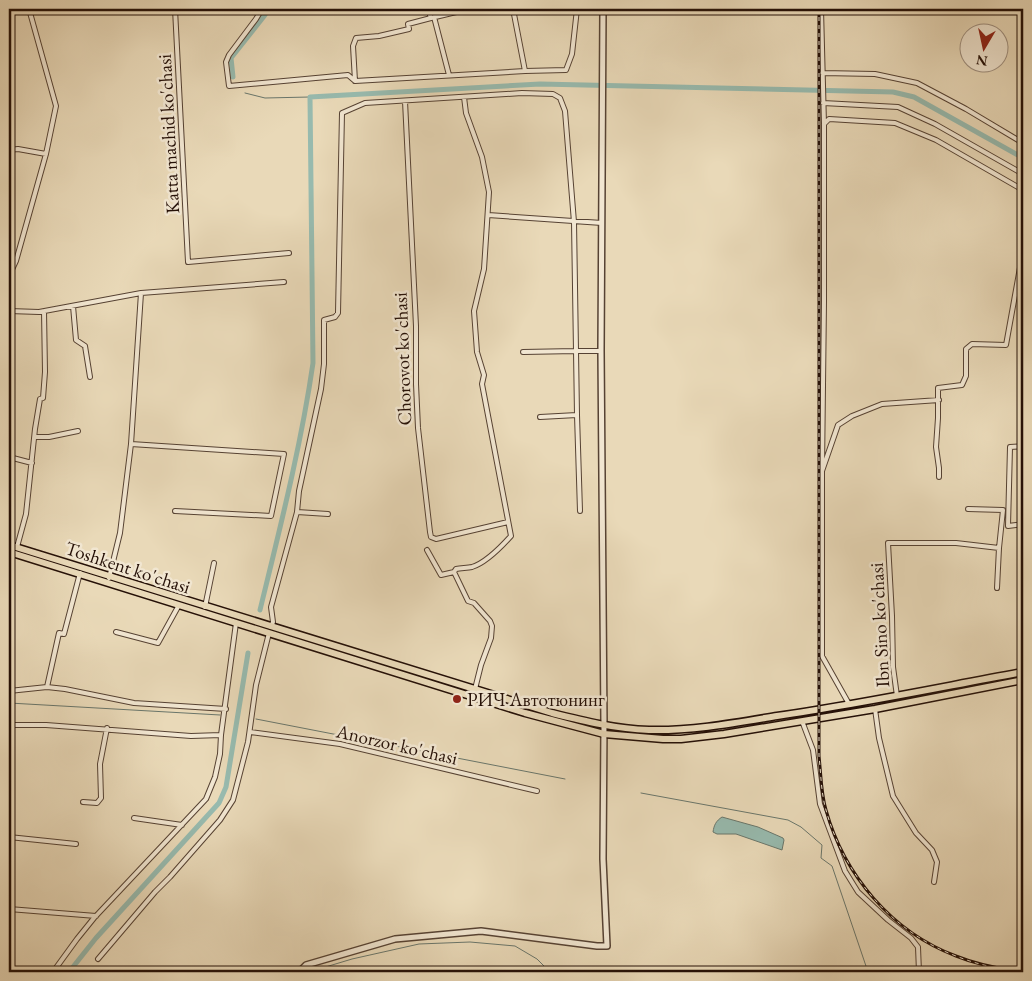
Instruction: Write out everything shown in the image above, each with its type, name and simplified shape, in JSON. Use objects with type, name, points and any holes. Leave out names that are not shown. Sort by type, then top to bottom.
[{"type":"highway","name":"Toshkent ko'chasi","points":[[9,546],[179,605],[237,620]]},
{"type":"highway","name":"Toshkent ko'chasi","points":[[9,552],[204,607],[237,620]]},
{"type":"highway","points":[[237,620],[552,713],[604,725],[650,730],[712,727],[897,696],[1023,672]]},
{"type":"highway","points":[[270,630],[525,713],[604,734],[663,739],[724,734],[875,709],[1023,680]]},
{"type":"highway","points":[[942,687],[944,696]]},
{"type":"street","points":[[9,276],[16,261],[46,154],[56,106],[29,9]]},
{"type":"street","name":"Katta machid ko'chasi","points":[[175,9],[188,262],[289,253]]},
{"type":"street","points":[[262,9],[229,54],[226,62],[229,86],[348,75],[355,81],[566,70],[572,54],[577,9]]},
{"type":"street","points":[[428,9],[433,17],[449,75]]},
{"type":"street","points":[[355,81],[353,46],[356,38],[379,36],[409,29],[408,24],[469,9]]},
{"type":"street","points":[[513,9],[525,71]]},
{"type":"street","points":[[301,971],[306,966],[395,939],[481,931],[608,946],[603,858],[604,725],[601,351],[603,9]]},
{"type":"street","points":[[821,9],[824,124],[822,656],[849,704]]},
{"type":"street","points":[[1006,9],[1023,11]]},
{"type":"street","points":[[822,73],[876,74],[917,83],[966,109],[1023,143]]},
{"type":"street","points":[[98,959],[227,812],[238,783],[250,732],[256,685],[273,622],[271,607],[297,512],[299,491],[322,389],[324,320],[335,317],[338,313],[342,113],[365,103],[522,93],[553,94],[560,98],[565,111],[574,222],[580,511]]},
{"type":"street","points":[[427,550],[430,559],[441,575],[478,564],[498,549],[511,536],[482,384],[484,375],[477,352],[475,336],[474,311],[484,269],[489,192],[482,157],[466,113],[464,97]]},
{"type":"street","name":"Chorovot ko'chasi","points":[[405,101],[416,326],[418,428],[431,537],[436,539],[508,522]]},
{"type":"street","points":[[823,102],[898,107],[935,124],[1023,174]]},
{"type":"street","points":[[824,124],[829,119],[895,123],[936,140],[1023,190]]},
{"type":"street","points":[[9,150],[18,149],[46,154]]},
{"type":"street","points":[[488,215],[602,223]]},
{"type":"street","points":[[939,477],[936,447],[938,388],[962,385],[966,376],[966,349],[972,344],[1006,345],[1023,251]]},
{"type":"street","points":[[9,311],[44,311],[141,293],[284,282]]},
{"type":"street","points":[[108,579],[120,533],[131,444],[141,293]]},
{"type":"street","points":[[73,306],[76,340],[85,346],[90,377]]},
{"type":"street","points":[[17,548],[26,514],[40,399],[43,398],[44,311]]},
{"type":"street","points":[[523,352],[601,351]]},
{"type":"street","points":[[822,471],[838,425],[852,416],[882,404],[939,400]]},
{"type":"street","points":[[540,417],[577,416]]},
{"type":"street","points":[[35,437],[49,437],[78,431]]},
{"type":"street","points":[[131,444],[284,454],[271,516],[175,511]]},
{"type":"street","points":[[1008,526],[1010,446],[1023,446]]},
{"type":"street","points":[[9,457],[32,463]]},
{"type":"street","points":[[968,509],[1003,510],[997,588]]},
{"type":"street","points":[[297,512],[328,514]]},
{"type":"street","points":[[1001,526],[1023,524]]},
{"type":"street","name":"Ibn Sino ko'chasi","points":[[897,696],[893,667],[888,543],[956,544],[999,548]]},
{"type":"street","points":[[204,607],[214,563]]},
{"type":"street","points":[[454,572],[468,601],[474,603],[490,621],[492,626],[475,689]]},
{"type":"street","points":[[47,687],[59,633],[64,634],[80,573]]},
{"type":"street","points":[[116,632],[158,643],[179,605]]},
{"type":"street","points":[[53,972],[96,916],[206,799],[215,777],[220,754],[237,620]]},
{"type":"street","points":[[9,690],[47,687],[134,703],[226,709]]},
{"type":"street","points":[[875,709],[879,738],[893,796],[916,833],[932,850],[937,862],[934,882]]},
{"type":"street","points":[[802,721],[813,750],[820,804],[845,871],[858,892],[888,920],[912,938],[918,947],[919,972]]},
{"type":"street","points":[[9,725],[46,724],[191,736],[221,735]]},
{"type":"street","points":[[83,802],[97,803],[101,798],[100,764],[107,728]]},
{"type":"street","name":"Anorzor ko'chasi","points":[[250,732],[340,744],[537,791]]},
{"type":"street","points":[[134,818],[182,825]]},
{"type":"street","points":[[9,837],[76,844]]},
{"type":"street","points":[[9,909],[96,916]]},
{"type":"water","points":[[722,817],[758,827],[783,838],[782,850],[736,834],[717,834],[713,832],[716,823]]},
{"type":"waterway","points":[[233,77],[231,58],[265,15],[266,9]]},
{"type":"waterway","points":[[260,610],[296,456],[313,363],[310,97],[540,84],[893,92],[914,97],[1023,158]]},
{"type":"waterway","points":[[245,93],[265,98],[310,97]]},
{"type":"waterway","points":[[69,972],[96,938],[219,803],[226,787],[248,653]]},
{"type":"waterway","points":[[9,703],[220,715]]},
{"type":"waterway","points":[[256,719],[565,779]]},
{"type":"waterway","points":[[641,793],[788,820],[801,827],[822,845],[821,858],[832,866],[868,972]]},
{"type":"waterway","points":[[309,972],[352,959],[419,944],[470,942],[515,946],[537,959],[550,972]]},
{"type":"railway","points":[[819,9],[819,756],[824,804],[834,834],[845,857],[858,878],[891,916],[933,946],[956,956],[989,966],[1023,972]]},
{"type":"place","name":"РИЧ Автотюнинг","points":[[457,699]]}]
